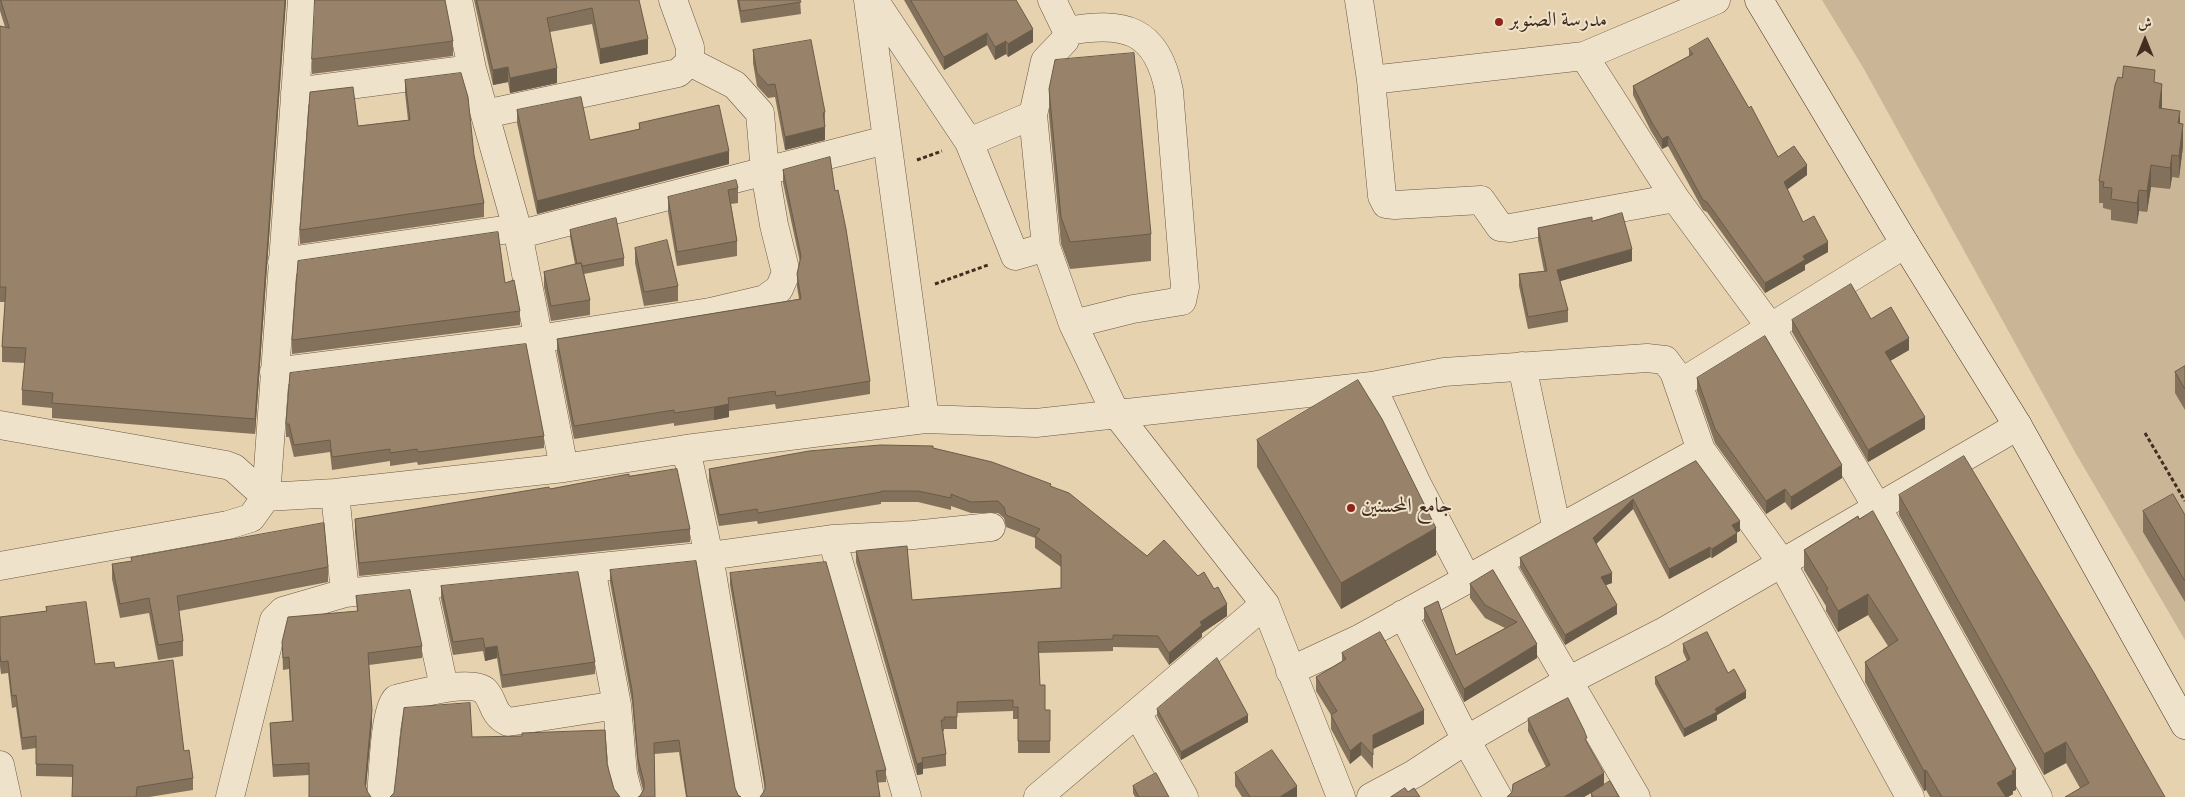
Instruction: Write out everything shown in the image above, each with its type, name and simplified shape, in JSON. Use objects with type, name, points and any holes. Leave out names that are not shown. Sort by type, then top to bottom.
[{"type":"street","points":[[0,566],[228,525],[250,518],[266,496],[302,0]]},
{"type":"street","points":[[458,0],[472,69],[517,232],[564,468]]},
{"type":"street","points":[[485,114],[678,73],[690,62],[690,47],[673,0]]},
{"type":"street","points":[[868,0],[925,419]]},
{"type":"street","points":[[874,0],[969,142],[1015,256],[1046,247]]},
{"type":"street","points":[[1052,0],[1067,31],[1065,40],[1045,61],[1033,115],[1046,247],[1073,324],[1115,412],[1265,604],[1340,797]]},
{"type":"street","points":[[1359,0],[1371,80],[1382,196],[1386,204],[1481,200],[1500,227],[1510,228],[1675,198]]},
{"type":"street","points":[[1371,80],[1584,56],[1716,0]]},
{"type":"street","points":[[1759,0],[1905,244],[2018,426],[2185,725]]},
{"type":"street","points":[[1067,31],[1094,26],[1114,26],[1133,31],[1146,39],[1165,70],[1169,91],[1186,287],[1182,301],[1133,309],[1073,324]]},
{"type":"street","points":[[1584,56],[1675,198],[1771,328],[1877,507],[2038,797]]},
{"type":"street","points":[[274,372],[538,339],[710,312],[765,299],[779,289],[786,273],[765,172],[760,113],[735,85],[690,62]]},
{"type":"street","points":[[295,92],[472,69]]},
{"type":"street","points":[[969,142],[1033,115]]},
{"type":"street","points":[[282,262],[517,232],[765,172],[886,140]]},
{"type":"street","points":[[1679,384],[1905,244]]},
{"type":"street","points":[[0,425],[226,465],[234,468],[266,496],[335,493],[564,468],[686,449],[925,419],[1036,423],[1115,412],[1372,386],[1444,372],[1655,358],[1665,360],[1669,364],[1679,384],[1701,450],[1782,563],[1910,797]]},
{"type":"street","points":[[1522,366],[1557,530]]},
{"type":"street","points":[[1372,386],[1417,484],[1467,579]]},
{"type":"street","points":[[1372,797],[1414,774],[1466,740],[1568,681],[1663,632],[2018,426]]},
{"type":"street","points":[[686,449],[709,556],[750,797]]},
{"type":"street","points":[[1290,671],[1359,639],[1701,450]]},
{"type":"street","points":[[335,493],[345,593]]},
{"type":"street","points":[[230,797],[274,620],[283,611],[345,593],[709,556],[832,539],[913,535],[991,527]]},
{"type":"street","points":[[832,539],[907,797]]},
{"type":"street","points":[[1499,562],[1636,797]]},
{"type":"street","points":[[591,568],[616,705],[623,774],[629,797]]},
{"type":"street","points":[[422,585],[444,687]]},
{"type":"street","points":[[1038,797],[1265,604]]},
{"type":"street","points":[[1403,614],[1466,740],[1498,797]]},
{"type":"street","points":[[381,797],[386,728],[393,702],[444,687],[483,689],[500,718],[508,722],[616,705]]},
{"type":"street","points":[[1137,713],[1184,797]]},
{"type":"street","points":[[0,765],[7,797]]},
{"type":"path","points":[[892,168],[969,142]]},
{"type":"path","points":[[908,293],[1015,256]]},
{"type":"path","points":[[2145,433],[2185,501]]},
{"type":"shaded area","points":[[1822,0],[2185,0],[2185,640],[2075,452],[1864,69]]},
{"type":"building","points":[[1,0],[285,0],[255,419],[52,403],[53,393],[22,390],[26,348],[2,347],[6,287],[0,287],[0,26],[9,28]]},
{"type":"building","points":[[315,0],[445,0],[453,41],[312,59]]},
{"type":"building","points":[[477,0],[639,0],[648,39],[600,49],[592,8],[547,18],[557,68],[510,78],[508,67],[493,70]]},
{"type":"building","points":[[739,0],[800,0],[801,2],[741,11]]},
{"type":"building","points":[[911,0],[1016,0],[1033,29],[1008,44],[1006,41],[995,47],[987,33],[944,57]]},
{"type":"building","points":[[1708,38],[1749,108],[1751,106],[1778,157],[1794,146],[1807,165],[1784,182],[1803,222],[1814,216],[1828,242],[1803,256],[1805,260],[1765,283],[1707,202],[1703,200],[1668,136],[1662,139],[1633,86],[1693,54],[1689,49]]},
{"type":"building","points":[[811,40],[825,112],[823,113],[825,127],[785,137],[775,84],[768,85],[757,73],[753,50]]},
{"type":"building","points":[[1134,53],[1151,234],[1070,242],[1061,217],[1049,89],[1055,60]]},
{"type":"building","points":[[2124,66],[2155,70],[2154,82],[2162,84],[2159,108],[2180,111],[2178,123],[2183,124],[2179,156],[2172,155],[2170,168],[2151,165],[2147,191],[2139,190],[2137,203],[2111,199],[2112,188],[2103,187],[2104,182],[2099,181],[2115,85],[2118,77],[2122,78]]},
{"type":"building","points":[[461,73],[468,97],[474,155],[484,203],[300,230],[310,92],[353,87],[358,126],[410,120],[405,80]]},
{"type":"building","points":[[581,97],[590,140],[640,129],[639,123],[719,105],[729,151],[537,201],[517,110]]},
{"type":"building","points":[[830,157],[835,191],[838,190],[846,229],[870,381],[776,396],[775,391],[728,398],[729,404],[714,407],[674,413],[674,410],[574,426],[557,339],[801,299],[797,274],[801,256],[783,170]]},
{"type":"building","points":[[736,180],[738,188],[728,190],[737,241],[677,252],[668,197]]},
{"type":"building","points":[[1622,213],[1632,249],[1557,270],[1568,310],[1528,317],[1519,274],[1547,271],[1538,228],[1592,217],[1592,221]]},
{"type":"building","points":[[616,218],[624,258],[582,266],[581,263],[577,264],[570,230]]},
{"type":"building","points":[[498,232],[505,283],[514,280],[520,311],[292,340],[298,261]]},
{"type":"building","points":[[667,240],[678,286],[644,292],[635,248]]},
{"type":"building","points":[[581,263],[590,300],[551,306],[544,272]]},
{"type":"building","points":[[1851,284],[1871,319],[1891,307],[1909,338],[1885,352],[1925,417],[1868,450],[1792,320]]},
{"type":"building","points":[[1765,336],[1842,465],[1791,497],[1785,489],[1766,501],[1715,429],[1697,378]]},
{"type":"building","points":[[526,344],[544,436],[418,452],[417,449],[390,453],[390,449],[332,457],[330,440],[294,445],[289,424],[286,424],[290,373]]},
{"type":"building","points":[[2185,366],[2185,389],[2175,372]]},
{"type":"building","name":"جامع المحسنين","points":[[1358,380],[1382,419],[1436,528],[1341,583],[1257,440]]},
{"type":"building","points":[[881,445],[933,446],[933,448],[992,462],[1051,484],[1050,486],[1069,493],[1147,556],[1164,540],[1198,576],[1204,572],[1214,589],[1218,587],[1227,604],[1200,622],[1202,625],[1169,653],[1158,636],[1113,635],[1113,639],[1038,642],[1040,685],[1045,685],[1045,710],[1050,710],[1050,741],[1018,741],[1018,707],[1013,707],[1013,700],[957,702],[957,717],[944,717],[944,720],[941,720],[946,754],[922,758],[923,762],[917,764],[856,551],[907,546],[912,600],[1061,588],[1061,555],[1035,536],[1040,529],[1006,515],[1004,507],[998,501],[971,502],[951,494],[951,498],[918,491],[881,491],[758,513],[757,509],[719,515],[709,469],[809,451]]},
{"type":"building","points":[[1964,456],[2094,673],[2165,797],[2065,797],[2089,783],[2066,742],[2044,754],[1899,495]]},
{"type":"building","points":[[1696,461],[1740,521],[1732,525],[1737,533],[1712,549],[1710,547],[1669,569],[1633,499],[1593,538],[1612,573],[1601,577],[1617,605],[1565,635],[1520,558]]},
{"type":"building","points":[[677,469],[690,529],[359,563],[355,519],[549,487],[550,489],[629,474],[629,476]]},
{"type":"building","points":[[2173,494],[2185,515],[2185,581],[2143,511]]},
{"type":"building","points":[[1873,511],[2016,769],[2012,771],[2013,774],[1997,783],[2006,797],[1942,797],[1926,770],[1924,771],[1865,662],[1898,640],[1868,594],[1838,611],[1826,590],[1828,589],[1804,550],[1858,516],[1859,519]]},
{"type":"building","points":[[324,523],[328,567],[177,596],[183,641],[158,645],[149,598],[120,604],[112,564],[132,561],[131,558]]},
{"type":"building","points":[[696,561],[735,788],[741,797],[687,797],[679,740],[654,743],[655,797],[638,797],[644,789],[644,782],[638,759],[632,690],[610,570]]},
{"type":"building","points":[[826,562],[886,770],[876,771],[880,797],[760,797],[765,790],[765,782],[730,573]]},
{"type":"building","points":[[1493,570],[1537,644],[1464,689],[1424,608],[1438,601],[1456,655],[1517,622],[1485,605],[1470,584]]},
{"type":"building","points":[[578,572],[595,662],[502,675],[497,646],[485,648],[483,638],[453,642],[441,586]]},
{"type":"building","points":[[410,590],[422,646],[368,653],[372,710],[365,784],[371,797],[309,797],[309,763],[273,765],[270,723],[293,721],[289,657],[283,658],[282,642],[288,617],[358,611],[356,596]]},
{"type":"building","points":[[86,602],[95,664],[114,662],[115,668],[173,660],[184,751],[189,750],[193,778],[137,787],[136,797],[72,797],[73,765],[36,764],[36,736],[22,738],[16,695],[12,696],[8,661],[1,662],[0,617],[47,611],[46,607]]},
{"type":"building","points":[[1380,632],[1424,710],[1373,735],[1373,755],[1361,742],[1350,751],[1331,715],[1337,711],[1316,677],[1346,659],[1342,653]]},
{"type":"building","points":[[1707,632],[1728,673],[1734,669],[1746,691],[1715,709],[1717,712],[1684,729],[1655,677],[1690,659],[1683,644]]},
{"type":"building","points":[[1217,658],[1248,715],[1181,752],[1157,709]]},
{"type":"building","points":[[1568,698],[1584,730],[1587,738],[1585,739],[1604,773],[1564,797],[1507,797],[1512,792],[1513,784],[1550,765],[1528,719]]},
{"type":"building","points":[[470,703],[472,737],[522,736],[522,733],[605,730],[607,764],[614,789],[620,797],[390,797],[394,793],[404,708]]},
{"type":"building","points":[[1272,750],[1297,786],[1280,797],[1250,797],[1235,773]]},
{"type":"building","points":[[1156,773],[1169,797],[1139,797],[1133,786]]},
{"type":"building","points":[[1610,781],[1619,797],[1593,797],[1591,793]]},
{"type":"building","points":[[1405,788],[1408,792],[1414,788],[1420,797],[1391,797]]},
{"type":"place","name":"مدرسة الصنوبر","points":[[1499,22]]},
{"type":"place","name":"جامع المحسنين","points":[[1351,508]]}]
